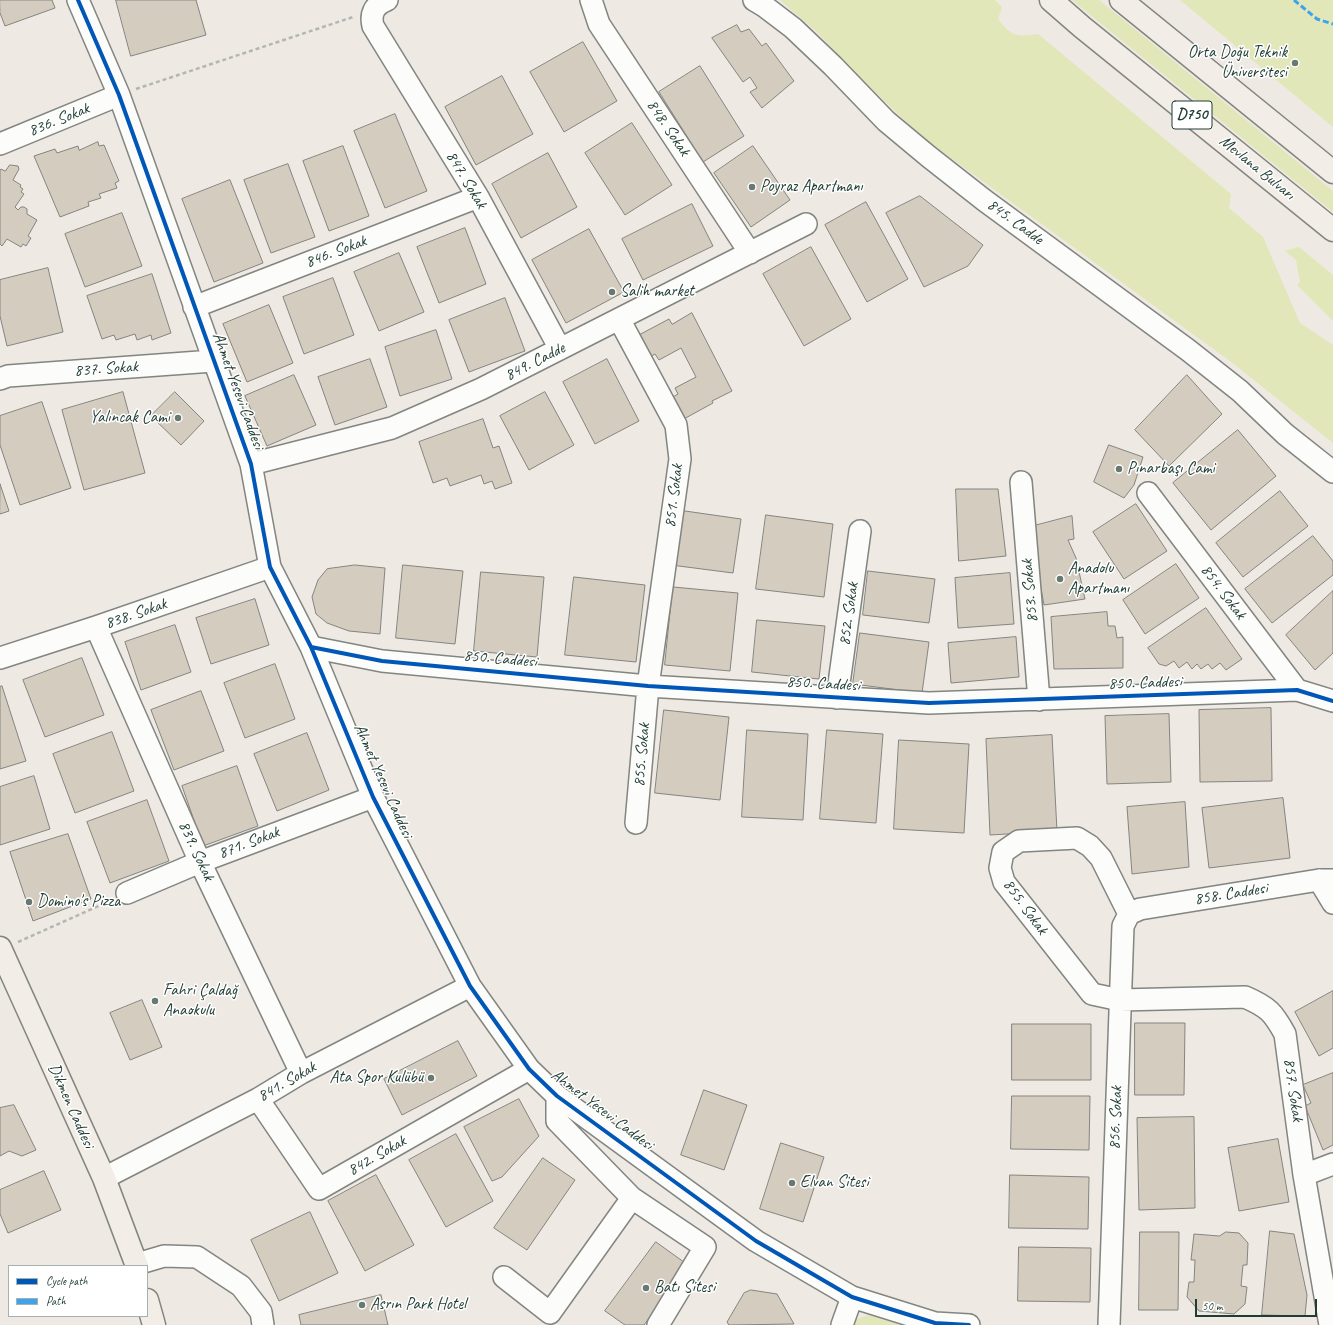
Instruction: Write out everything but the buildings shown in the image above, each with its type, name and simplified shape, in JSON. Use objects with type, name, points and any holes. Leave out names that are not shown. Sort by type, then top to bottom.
[{"type":"main road","name":"Mevlana Bulvarı","points":[[1051,0],[1088,32],[1333,230]]},
{"type":"main road","name":"D750","points":[[1121,0],[1333,172]]},
{"type":"main road","name":"Dikmen Caddesi","points":[[0,949],[104,1178],[137,1265]]},
{"type":"main road","points":[[148,1304],[154,1325]]},
{"type":"street","name":"Ahmet Yesevi Caddesi","points":[[78,0],[118,95],[251,464],[270,567],[311,646],[373,797],[470,986],[529,1069],[557,1096],[756,1241],[852,1296],[935,1322],[969,1325]]},
{"type":"street","name":"848. Sokak","points":[[590,0],[599,24],[750,253]]},
{"type":"street","name":"845. Cadde","points":[[754,0],[793,28],[834,66],[886,121],[928,156],[984,200],[1188,350],[1240,391],[1285,434]]},
{"type":"street","name":"847. Sokak","points":[[380,6],[371,18],[373,26],[478,197],[560,349]]},
{"type":"street","name":"836. Sokak","points":[[0,144],[118,95]]},
{"type":"street","name":"846. Sokak","points":[[194,307],[478,197]]},
{"type":"street","name":"849. Cadde","points":[[251,464],[392,428],[481,389],[806,224]]},
{"type":"street","name":"851. Sokak","points":[[619,319],[676,426],[680,459],[648,686]]},
{"type":"street","name":"837. Sokak","points":[[0,379],[8,376],[213,361]]},
{"type":"street","points":[[1285,434],[1333,472]]},
{"type":"street","points":[[1285,434],[1333,490]]},
{"type":"street","name":"853. Sokak","points":[[1021,482],[1039,700]]},
{"type":"street","name":"854. Sokak","points":[[1148,493],[1297,690]]},
{"type":"street","name":"852. Sokak","points":[[837,698],[860,531]]},
{"type":"street","name":"838. Sokak","points":[[0,658],[96,627],[270,567]]},
{"type":"street","name":"839. Sokak","points":[[96,627],[200,862],[301,1073]]},
{"type":"street","name":"850. Caddesi","points":[[311,646],[382,661],[648,686],[929,703],[1297,690],[1333,701]]},
{"type":"street","name":"855. Sokak","points":[[636,823],[648,686]]},
{"type":"street","name":"871. Sokak","points":[[127,893],[200,862],[373,797]]},
{"type":"street","name":"855. Sokak","points":[[1120,1000],[1092,994],[1004,882],[1000,868],[1003,852],[1019,842],[1077,838],[1090,846],[1101,858],[1129,914]]},
{"type":"street","points":[[1326,880],[1333,903]]},
{"type":"street","name":"858. Caddesi","points":[[1129,914],[1140,909],[1326,880]]},
{"type":"street","name":"856. Sokak","points":[[1109,1325],[1123,926],[1129,914]]},
{"type":"street","name":"841. Sokak","points":[[104,1178],[258,1099],[301,1073],[470,986]]},
{"type":"street","name":"857. Sokak","points":[[1120,1000],[1245,997],[1262,1004],[1276,1017],[1286,1034],[1304,1175],[1330,1325]]},
{"type":"street","name":"842. Sokak","points":[[258,1099],[319,1189],[529,1069]]},
{"type":"street","points":[[557,1096],[557,1121],[632,1198],[705,1247],[658,1325]]},
{"type":"street","points":[[1304,1175],[1333,1164]]},
{"type":"street","points":[[504,1278],[550,1313],[632,1198]]},
{"type":"street","points":[[137,1265],[164,1256],[197,1256],[241,1286],[261,1312],[263,1325]]},
{"type":"street","points":[[842,1325],[852,1296]]},
{"type":"path","points":[[118,95],[359,15],[380,6]]},
{"type":"path","points":[[0,949],[127,893]]},
{"type":"green space","points":[[780,0],[995,0],[1002,7],[998,19],[1007,29],[1019,35],[1038,34],[1231,194],[1229,208],[1263,237],[1300,323],[1333,345],[1333,443],[1230,361],[922,137],[852,70],[818,33]]},
{"type":"green space","points":[[1072,0],[1099,0],[1333,191],[1333,212]]},
{"type":"green space","name":"Orta Doğu Teknik Üniversitesi","points":[[1180,0],[1333,0],[1333,127]]},
{"type":"green space","points":[[1299,247],[1333,275],[1333,321],[1297,285],[1300,282],[1296,260],[1285,251]]},
{"type":"green space","points":[[872,1314],[915,1325],[850,1325],[851,1321]]},
{"type":"marked path","points":[[1294,0],[1317,19],[1333,24]]},
{"type":"cycle path","points":[[78,0],[119,95],[251,464],[270,567],[311,647],[373,797],[470,986],[529,1069],[557,1096],[756,1241],[852,1297],[935,1323],[969,1325]]},
{"type":"cycle path","points":[[311,647],[382,661],[648,686],[929,703],[1297,690],[1333,701]]},
{"type":"place","name":"Orta Doğu Teknik Üniversitesi","points":[[1295,63]]},
{"type":"place","name":"Poyraz Apartmanı","points":[[752,187]]},
{"type":"place","name":"Salih market","points":[[612,292]]},
{"type":"place","name":"Yalıncak Cami","points":[[178,418]]},
{"type":"place","name":"Pınarbaşı Cami","points":[[1119,469]]},
{"type":"place","name":"Anadolu Apartmanı","points":[[1060,579]]},
{"type":"place","name":"Domino's Pizza","points":[[29,902]]},
{"type":"place","name":"Fahri Çaldağ Anaokulu","points":[[155,1001]]},
{"type":"place","name":"Ata Spor Kulübü","points":[[431,1078]]},
{"type":"place","name":"Elvan Sitesi","points":[[792,1183]]},
{"type":"place","name":"Batı Sitesi","points":[[646,1288]]},
{"type":"place","name":"Asrın Park Hotel","points":[[362,1305]]}]
